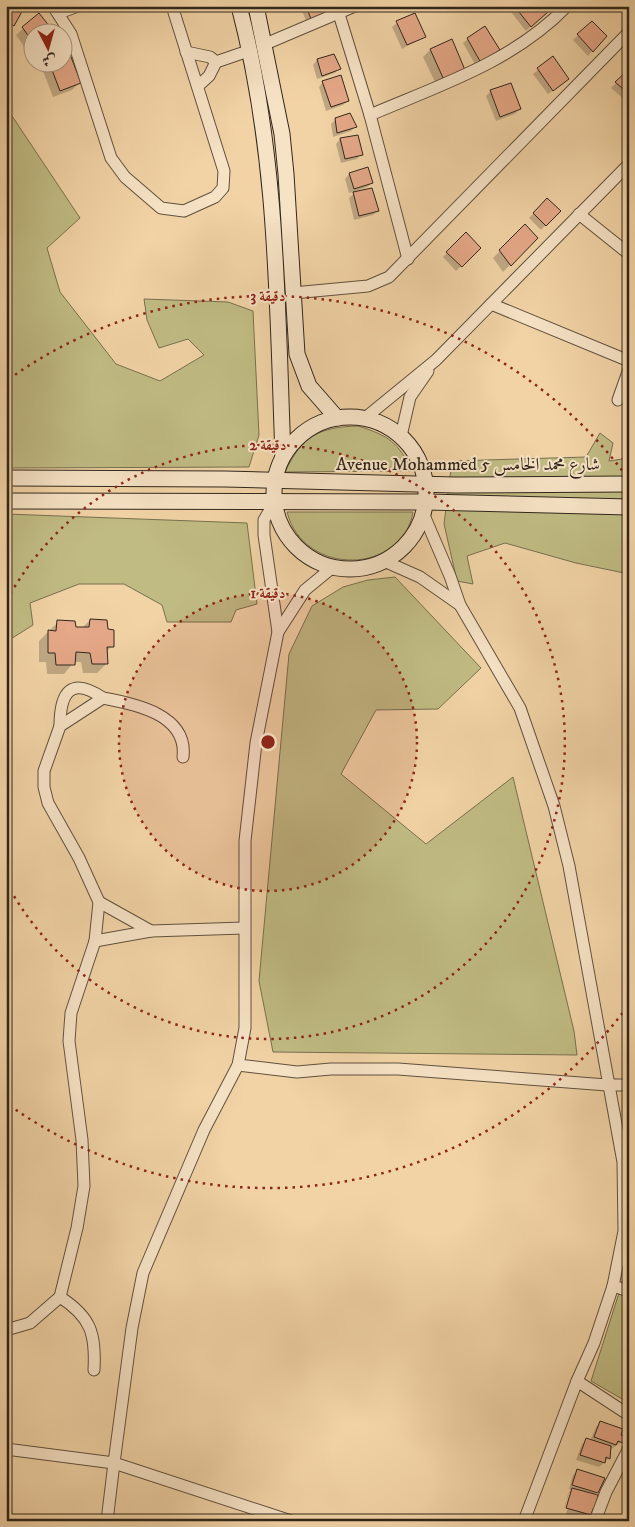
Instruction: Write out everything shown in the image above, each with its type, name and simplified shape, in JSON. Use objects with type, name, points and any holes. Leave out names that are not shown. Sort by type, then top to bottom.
[{"type":"main road","points":[[239,6],[257,48],[282,134],[295,341],[301,370],[309,386],[337,418]]},
{"type":"main road","points":[[256,6],[257,48],[272,192],[283,456]]},
{"type":"main road","points":[[337,418],[365,418],[384,425],[400,436],[417,457],[426,483],[425,508],[415,533],[406,544],[384,561],[368,567],[350,569],[333,567],[307,556],[287,536],[274,503],[274,481],[283,456],[297,438],[309,429],[337,418]]},
{"type":"main road","name":"Avenue Mohammed 5 شارع محمد الخامس","points":[[6,478],[629,484]]},
{"type":"main road","points":[[6,500],[274,503],[425,508],[629,507]]},
{"type":"street","points":[[78,6],[56,9],[71,34],[111,158],[125,177],[161,208],[184,211],[204,204],[223,188],[224,171],[172,6]]},
{"type":"street","points":[[198,86],[209,76],[216,62],[257,48],[355,6]]},
{"type":"street","points":[[370,115],[477,70],[509,54],[538,34],[568,6]]},
{"type":"street","points":[[339,14],[370,115],[408,259]]},
{"type":"street","points":[[293,293],[376,284],[389,277],[629,32]]},
{"type":"street","points":[[186,52],[210,57],[216,62]]},
{"type":"street","points":[[365,418],[436,360],[629,164]]},
{"type":"street","points":[[579,214],[629,254]]},
{"type":"street","points":[[491,304],[629,361]]},
{"type":"street","points":[[400,436],[410,397],[436,360]]},
{"type":"street","points":[[618,400],[629,369]]},
{"type":"street","points":[[107,1521],[132,1328],[144,1273],[204,1130],[238,1065],[245,1028],[245,841],[249,793],[256,743],[278,632],[264,536],[264,520],[274,503]]},
{"type":"street","points":[[425,508],[460,605],[520,708],[554,806],[569,866],[607,1085],[618,1128],[625,1199],[624,1231],[613,1286],[594,1343],[577,1380],[524,1521]]},
{"type":"street","points":[[384,561],[420,576],[460,605]]},
{"type":"street","points":[[278,632],[305,590],[333,567]]},
{"type":"street","points":[[6,1330],[30,1323],[60,1297],[84,1186],[82,1140],[69,1041],[71,1013],[95,941],[99,902],[79,858],[56,820],[44,787],[44,771],[60,726],[62,701],[65,694],[80,686],[89,688],[104,698],[141,708],[173,724],[183,741],[183,757]]},
{"type":"street","points":[[60,726],[104,698]]},
{"type":"street","points":[[99,902],[151,931]]},
{"type":"street","points":[[95,941],[151,931],[244,928]]},
{"type":"street","points":[[238,1065],[297,1072],[331,1069],[398,1068],[607,1085],[629,1085]]},
{"type":"street","points":[[613,1286],[629,1291]]},
{"type":"street","points":[[60,1297],[77,1308],[87,1322],[95,1342],[94,1370]]},
{"type":"street","points":[[577,1380],[629,1416]]},
{"type":"street","points":[[595,1521],[606,1492],[629,1448]]},
{"type":"street","points":[[6,1449],[114,1463],[291,1521]]},
{"type":"shaded area","points":[[6,107],[80,218],[47,248],[60,292],[116,364],[160,381],[204,355],[188,339],[159,348],[147,320],[144,299],[228,302],[253,311],[259,435],[249,467],[6,468]]},
{"type":"shaded area","points":[[358,426],[378,433],[392,441],[413,471],[285,472],[298,450],[313,436],[333,429]]},
{"type":"shaded area","points":[[600,433],[613,443],[609,461],[622,459],[629,450],[629,574],[576,563],[505,543],[467,556],[473,584],[457,581],[444,524],[452,461],[586,457]]},
{"type":"shaded area","points":[[287,512],[413,512],[405,533],[391,547],[373,557],[353,560],[332,557],[312,549],[297,533]]},
{"type":"shaded area","points":[[6,514],[247,523],[257,604],[236,610],[231,622],[167,622],[162,605],[124,584],[79,584],[30,603],[33,625],[6,642]]},
{"type":"shaded area","points":[[395,577],[481,668],[438,709],[376,710],[341,774],[426,844],[513,777],[574,1031],[577,1055],[273,1052],[259,981],[289,654],[312,606],[343,587],[368,580]]},
{"type":"shaded area","points":[[629,1179],[629,1403],[591,1381],[625,1274]]},
{"type":"building","points":[[6,6],[25,6],[14,26],[6,20]]},
{"type":"building","points":[[306,6],[326,6],[328,12],[311,19]]},
{"type":"building","points":[[543,6],[548,12],[531,27],[515,7]]},
{"type":"building","points":[[39,13],[46,22],[28,22]]},
{"type":"building","points":[[415,13],[426,37],[407,45],[396,21]]},
{"type":"building","points":[[592,21],[607,36],[593,52],[577,34]]},
{"type":"building","points":[[485,26],[500,50],[481,63],[467,38]]},
{"type":"building","points":[[452,39],[465,70],[444,80],[430,49]]},
{"type":"building","points":[[334,54],[341,69],[322,76],[317,59]]},
{"type":"building","points":[[553,56],[569,79],[553,91],[537,68]]},
{"type":"building","points":[[72,59],[81,83],[60,91],[53,72],[72,72]]},
{"type":"building","points":[[629,70],[629,94],[615,82]]},
{"type":"building","points":[[341,75],[349,101],[331,107],[322,81]]},
{"type":"building","points":[[511,83],[521,109],[500,117],[490,90]]},
{"type":"building","points":[[350,113],[357,127],[337,133],[335,118]]},
{"type":"building","points":[[358,135],[363,155],[345,159],[340,138]]},
{"type":"building","points":[[368,167],[373,183],[354,189],[349,173]]},
{"type":"building","points":[[372,188],[379,211],[359,216],[353,192]]},
{"type":"building","points":[[547,198],[561,211],[546,226],[533,213]]},
{"type":"building","points":[[525,224],[538,238],[511,266],[499,250]]},
{"type":"building","points":[[466,232],[481,248],[462,267],[446,252]]},
{"type":"building","points":[[90,619],[107,620],[108,629],[114,630],[114,647],[107,647],[108,664],[92,664],[90,653],[76,652],[75,665],[56,665],[55,653],[48,653],[48,630],[56,631],[57,620],[75,621],[76,627],[89,627]]},
{"type":"building","points":[[600,1421],[623,1429],[621,1435],[625,1436],[623,1443],[618,1441],[616,1445],[594,1437]]},
{"type":"building","points":[[586,1438],[611,1446],[610,1459],[606,1457],[605,1463],[580,1455]]},
{"type":"building","points":[[577,1469],[605,1478],[598,1493],[572,1485]]},
{"type":"building","points":[[572,1488],[598,1495],[596,1504],[599,1510],[593,1509],[591,1515],[566,1508]]},
{"type":"building","points":[[568,1515],[577,1518],[576,1521],[565,1521]]}]
